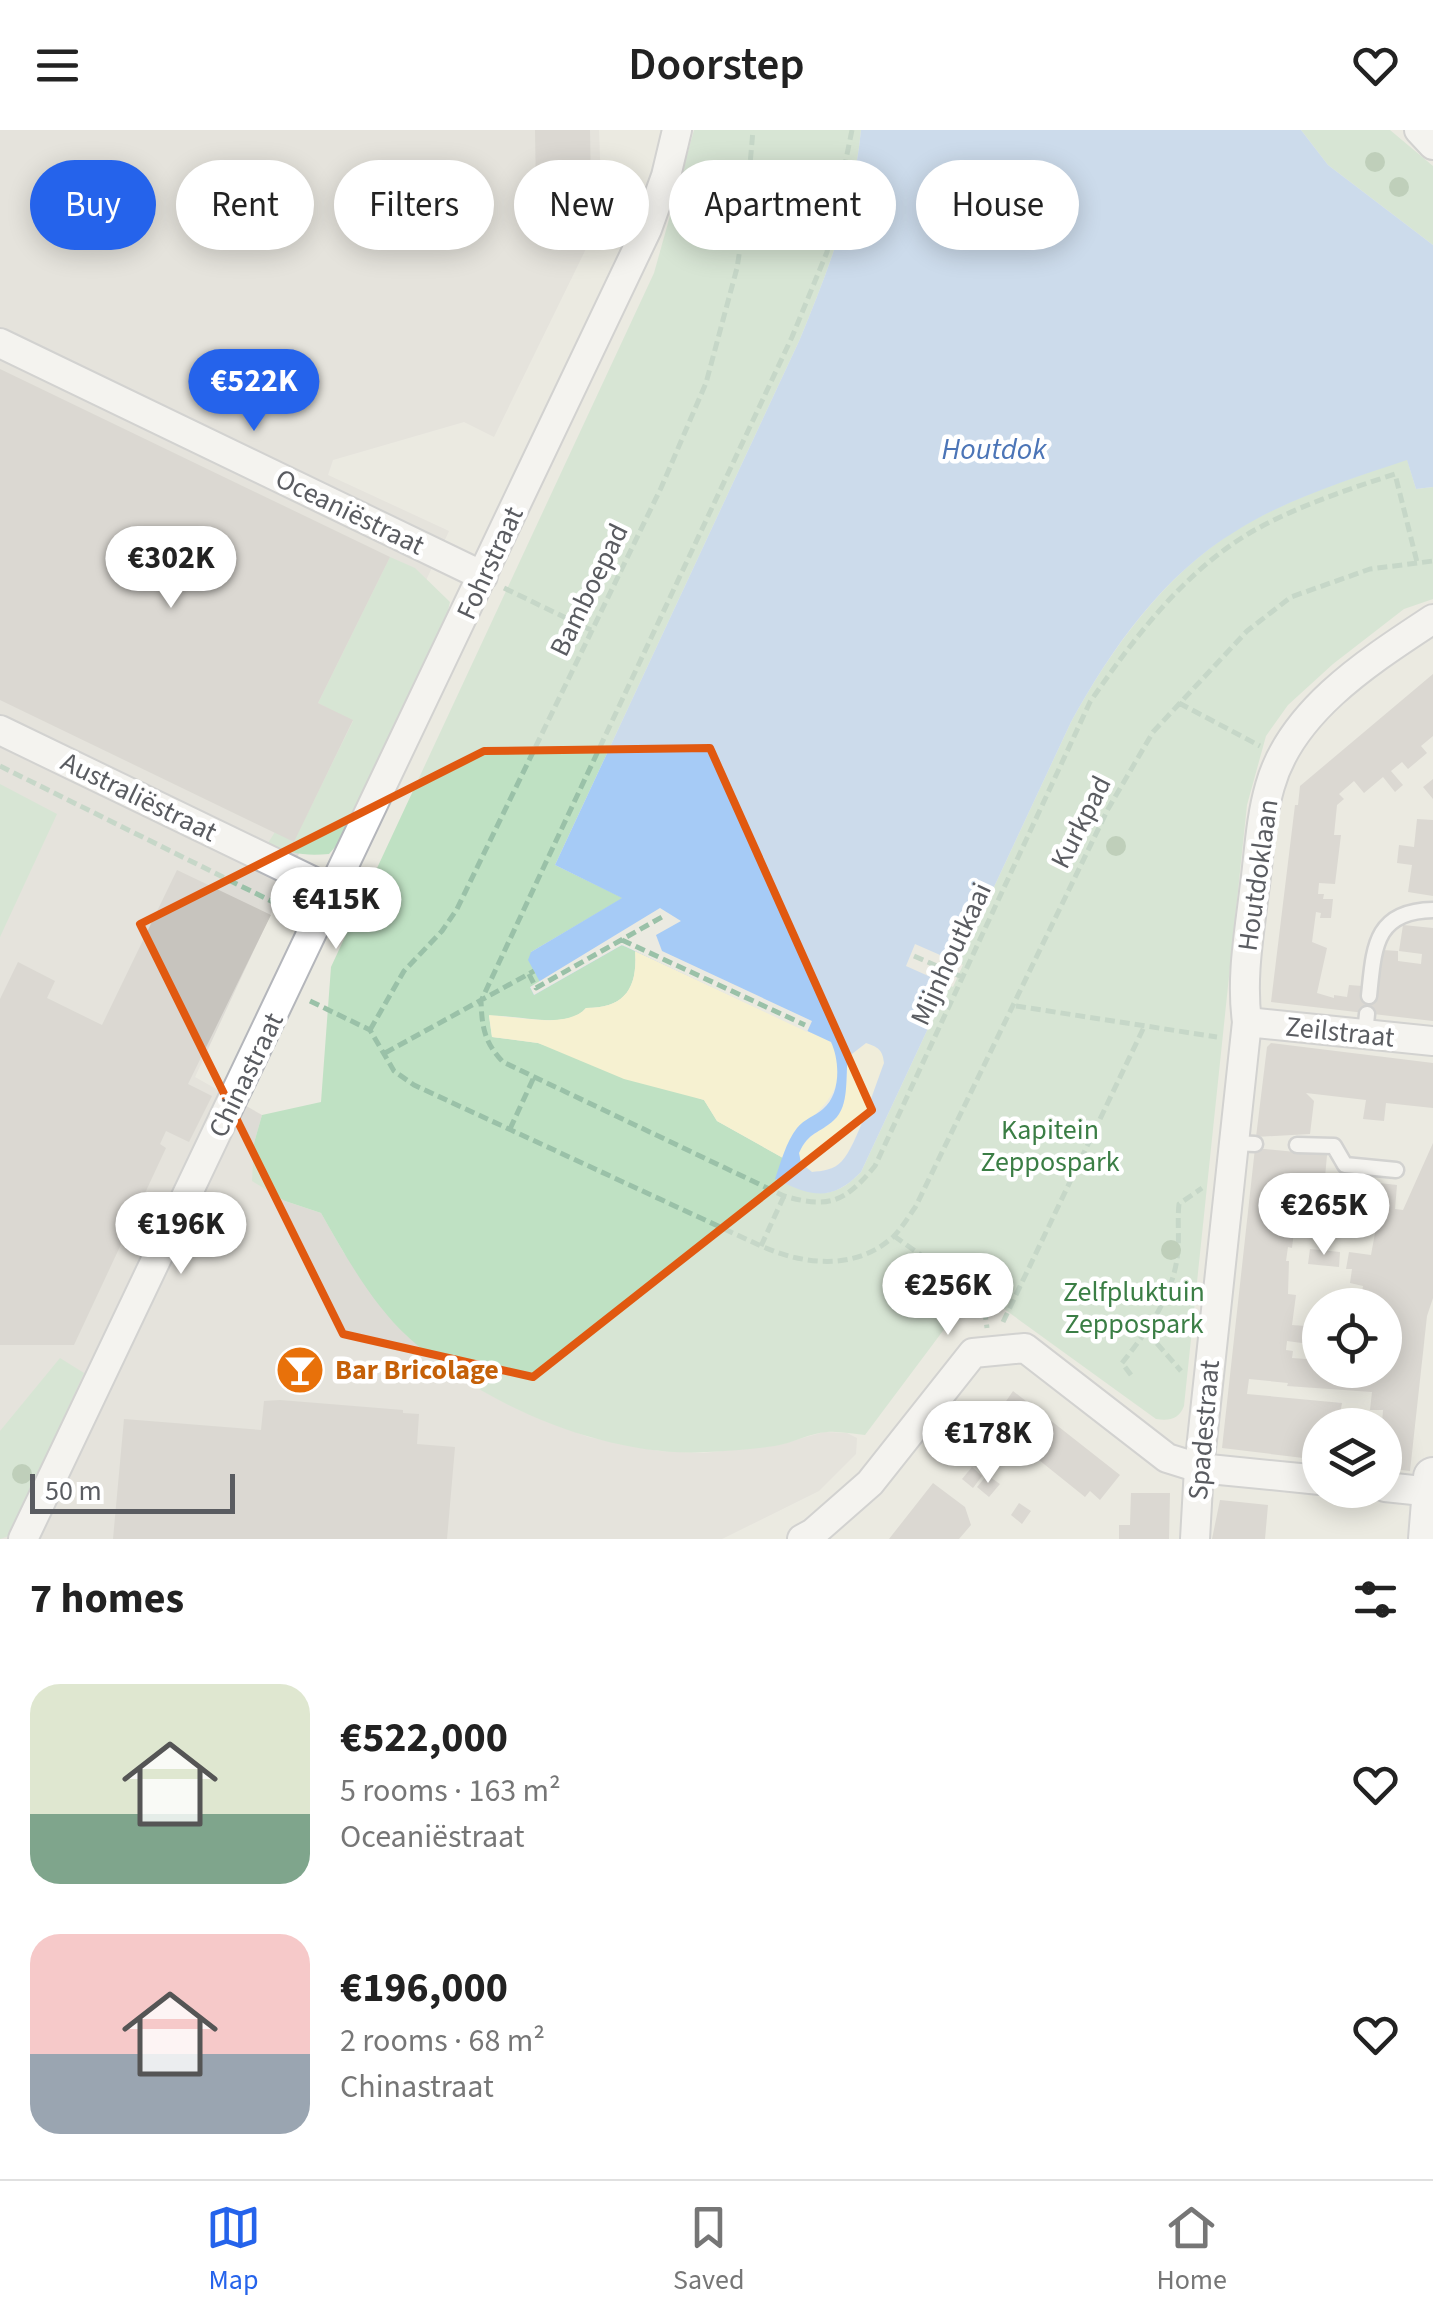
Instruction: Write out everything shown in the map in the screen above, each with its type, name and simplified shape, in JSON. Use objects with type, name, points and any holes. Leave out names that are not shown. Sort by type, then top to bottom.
[{"type":"street","name":"Fohrstraat","points":[[288,990],[647,229],[678,130]]},
{"type":"street","points":[[1419,130],[1433,144]]},
{"type":"street","name":"Oceaniëstraat","points":[[0,344],[484,576]]},
{"type":"street","name":"Houtdoklaan","points":[[1246,1031],[1246,962],[1264,812],[1281,757],[1301,726],[1349,679],[1433,619]]},
{"type":"street","name":"Australiëstraat","points":[[0,730],[333,891]]},
{"type":"street","name":"Chinastraat","points":[[24,1539],[288,990]]},
{"type":"street","name":"Zeilstraat","points":[[1246,1031],[1366,1024],[1433,1042]]},
{"type":"street","name":"Spadestraat","points":[[1194,1539],[1208,1380],[1245,1143],[1246,1031]]},
{"type":"street","points":[[810,1537],[870,1483],[973,1354],[990,1350],[1025,1348],[1167,1458],[1198,1468],[1302,1478]]},
{"type":"street","points":[[1428,1539],[1433,1477]]},
{"type":"street","points":[[1402,1489],[1432,1492]]},
{"type":"lane","points":[[1369,996],[1375,945],[1384,928],[1398,916],[1433,910]]},
{"type":"lane","points":[[1297,1145],[1334,1146],[1345,1165],[1396,1170]]},
{"type":"path","name":"Bamboepad","points":[[370,1030],[404,971],[457,909],[661,488],[706,383],[736,268],[746,212],[752,130]]},
{"type":"path","points":[[480,1001],[792,337],[828,252],[852,130]]},
{"type":"path","name":"Mijnhoutkaai","points":[[480,1001],[482,1032],[488,1047],[502,1062],[784,1196],[808,1203],[832,1203],[856,1190],[875,1166],[1090,702],[1134,638],[1196,574],[1250,533],[1301,508],[1395,474],[1417,562]]},
{"type":"path","name":"Kurkpad","points":[[894,1236],[916,1206],[1108,809],[1153,732],[1247,631],[1291,597],[1370,569],[1433,561]]},
{"type":"path","points":[[484,576],[592,630]]},
{"type":"path","points":[[1179,703],[1281,757]]},
{"type":"path","points":[[0,766],[280,905],[291,929]]},
{"type":"path","points":[[385,1053],[532,972],[536,988],[662,917]]},
{"type":"path","points":[[622,940],[805,1025]]},
{"type":"path","points":[[914,956],[962,977]]},
{"type":"path","points":[[288,990],[370,1030],[394,1071],[414,1085],[792,1260],[838,1262],[870,1253],[894,1236],[983,1299],[990,1350]]},
{"type":"path","points":[[1014,1006],[1144,1027],[1246,1031]]},
{"type":"path","points":[[990,1350],[1144,1027]]},
{"type":"path","points":[[510,1130],[534,1077]]},
{"type":"path","points":[[1130,1375],[1122,1363],[1147,1332],[1173,1278],[1178,1258],[1179,1204],[1194,1190],[1204,1187]]},
{"type":"path","points":[[761,1246],[784,1196]]},
{"type":"path","points":[[1147,1332],[1188,1378],[1208,1380]]},
{"type":"highlighted area","points":[[710,748],[872,1110],[533,1377],[343,1334],[140,924],[484,751]]},
{"type":"shaded area","points":[[0,130],[599,130],[600,160],[514,160],[514,250],[585,250],[494,437],[464,422],[333,460],[328,475],[449,531],[195,1077],[262,1115],[254,1143],[285,1201],[321,1213],[344,1253],[407,1336],[463,1379],[524,1411],[588,1437],[659,1451],[704,1453],[778,1445],[824,1432],[847,1433],[857,1438],[856,1454],[819,1491],[722,1539],[0,1539]]},
{"type":"green space","name":"Kapitein Zeppospark","points":[[694,130],[861,130],[857,160],[686,160]]},
{"type":"green space","points":[[1301,130],[1390,130],[1433,166],[1433,245],[1328,165]]},
{"type":"green space","name":"Kapitein Zeppospark","points":[[669,219],[669,250],[834,250],[800,339],[555,865],[623,898],[531,952],[540,982],[534,995],[621,945],[635,950],[631,985],[619,1000],[586,1008],[567,1019],[489,1016],[492,1037],[538,1043],[704,1100],[717,1121],[783,1158],[776,1180],[811,1192],[840,1189],[861,1172],[1071,722],[1122,641],[1163,591],[1236,530],[1320,490],[1407,459],[1416,489],[1433,487],[1433,599],[1404,609],[1333,664],[1288,705],[1266,736],[1247,805],[1184,1406],[1173,1418],[1156,1419],[975,1288],[865,1435],[827,1432],[775,1446],[707,1452],[668,1452],[588,1436],[508,1405],[438,1362],[383,1310],[321,1213],[285,1201],[252,1181],[254,1143],[262,1115],[321,1102],[331,967],[654,273]]},
{"type":"green space","points":[[390,557],[415,568],[450,602],[444,627],[343,838],[329,854],[283,850],[268,843],[275,832],[294,841],[353,721],[318,703]]},
{"type":"green space","points":[[0,784],[57,814],[0,937]]},
{"type":"green space","points":[[60,1358],[84,1373],[9,1536],[0,1539],[0,1431]]},
{"type":"sand","points":[[635,950],[831,1042],[838,1079],[824,1106],[801,1129],[783,1158],[717,1121],[704,1100],[624,1079],[538,1043],[492,1037],[489,1015],[555,1020],[619,1000],[631,985]]},
{"type":"sand","points":[[867,1043],[880,1050],[884,1063],[859,1129],[839,1164],[812,1172],[801,1163],[799,1153],[811,1137],[839,1114],[845,1099],[848,1057]]},
{"type":"water","name":"Houtdok","points":[[861,130],[1301,130],[1328,165],[1433,245],[1433,487],[1416,489],[1407,460],[1298,499],[1256,519],[1210,549],[1185,569],[1141,616],[1103,668],[1071,722],[861,1172],[840,1189],[820,1193],[775,1179],[793,1134],[823,1109],[833,1095],[837,1068],[831,1042],[622,945],[534,995],[530,987],[540,982],[528,960],[531,952],[622,898],[555,865],[800,339],[833,250],[896,250],[896,160],[857,160]],"holes":[[[866,1043],[877,1048],[884,1063],[854,1142],[839,1164],[812,1172],[801,1163],[799,1153],[843,1107],[848,1057]]]},
{"type":"pier","points":[[660,908],[681,921],[656,935],[662,951],[812,1021],[807,1032],[622,945],[534,995],[530,987]]},
{"type":"pier","points":[[915,944],[963,965],[953,987],[906,966]]},
{"type":"building","points":[[535,130],[590,130],[590,160],[535,160]]},
{"type":"building","points":[[0,369],[390,557],[318,703],[353,720],[294,842],[0,700]]},
{"type":"building","points":[[1433,674],[1433,736],[1421,746],[1427,753],[1408,769],[1402,762],[1391,771],[1403,785],[1395,792],[1383,777],[1364,793],[1354,781],[1339,794],[1344,799],[1337,805],[1334,835],[1341,835],[1335,884],[1319,883],[1318,894],[1324,894],[1323,899],[1333,899],[1331,918],[1320,918],[1321,913],[1316,912],[1312,942],[1327,948],[1317,993],[1347,997],[1349,985],[1362,986],[1361,995],[1376,997],[1383,950],[1398,951],[1398,961],[1421,964],[1422,954],[1399,951],[1403,925],[1433,928],[1433,1021],[1271,1002],[1300,786]]},
{"type":"building","points":[[1433,779],[1433,799],[1423,787]]},
{"type":"building","points":[[1417,819],[1433,820],[1433,896],[1408,892],[1412,865],[1397,863],[1399,845],[1414,847]]},
{"type":"building","points":[[177,870],[271,915],[188,1084],[212,1096],[189,1142],[166,1131],[160,1144],[166,1148],[74,1345],[0,1345],[0,999],[18,962],[55,981],[47,998],[102,1025]]},
{"type":"building","points":[[1271,1043],[1433,1063],[1433,1108],[1386,1103],[1384,1121],[1363,1119],[1366,1100],[1306,1093],[1314,1101],[1310,1134],[1256,1137],[1267,1047]]},
{"type":"building","points":[[1433,1143],[1433,1298],[1427,1316],[1410,1471],[1402,1470],[1402,1408],[1370,1408],[1372,1392],[1315,1388],[1402,1388],[1402,1288],[1363,1288],[1350,1283],[1352,1269],[1346,1269],[1349,1252],[1371,1255],[1377,1222],[1366,1220],[1366,1206],[1331,1203],[1334,1178],[1397,1185],[1395,1209],[1403,1210]]},
{"type":"building","points":[[1255,1148],[1327,1155],[1324,1188],[1293,1188],[1292,1199],[1302,1200],[1300,1216],[1290,1215],[1288,1230],[1294,1231],[1286,1261],[1288,1294],[1296,1295],[1292,1325],[1302,1326],[1302,1343],[1287,1341],[1286,1350],[1293,1351],[1292,1358],[1302,1359],[1302,1387],[1249,1379],[1247,1394],[1342,1403],[1341,1408],[1302,1408],[1302,1458],[1222,1448]]},
{"type":"building","points":[[1310,1249],[1340,1252],[1339,1267],[1308,1264]]},
{"type":"building","points":[[1013,1391],[1120,1475],[1100,1500],[1090,1491],[1085,1497],[1013,1439],[1006,1448],[985,1432]]},
{"type":"building","points":[[264,1401],[419,1414],[417,1444],[455,1447],[447,1539],[113,1539],[124,1419],[261,1430]]},
{"type":"building","points":[[972,1467],[982,1476],[973,1488],[962,1479]]},
{"type":"building","points":[[987,1475],[1000,1484],[989,1497],[977,1487]]},
{"type":"building","points":[[933,1483],[965,1507],[971,1525],[959,1539],[889,1539]]},
{"type":"building","points":[[1131,1493],[1170,1493],[1169,1539],[1119,1539],[1119,1525],[1130,1525]]},
{"type":"building","points":[[1220,1500],[1268,1505],[1265,1539],[1212,1539]]},
{"type":"building","points":[[1019,1503],[1031,1511],[1022,1524],[1011,1515]]},
{"type":"place","name":"Bar Bricolage","points":[[300,1370]]},
{"type":"park label","name":"Zelfpluktuin Zeppospark","points":[[1134,1308]]}]
